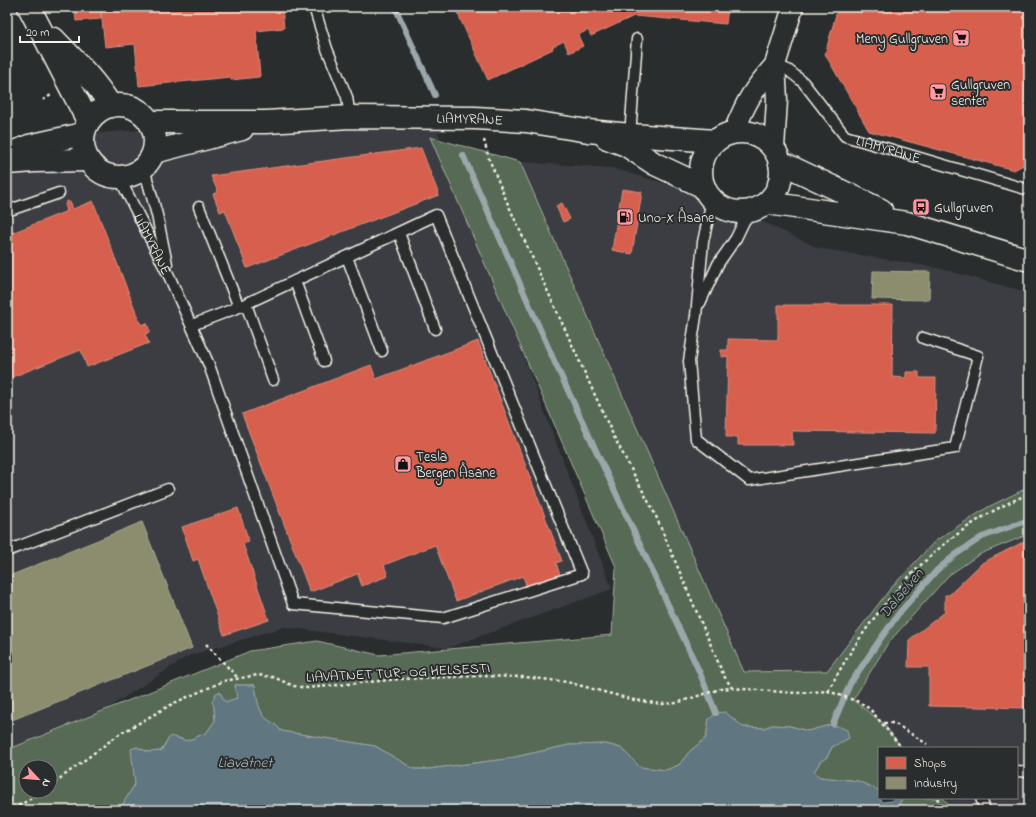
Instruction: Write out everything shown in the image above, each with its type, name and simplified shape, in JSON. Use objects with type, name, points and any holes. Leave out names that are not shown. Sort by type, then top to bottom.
[{"type":"main road","points":[[33,15],[84,70],[103,93],[110,105]]},
{"type":"main road","points":[[33,15],[86,127]]},
{"type":"main road","points":[[110,105],[124,105],[133,107],[144,115],[150,122],[155,135],[149,160],[132,175],[119,178],[101,173],[88,160],[83,148],[86,127],[98,111],[110,105]]},
{"type":"main road","name":"LIAMYRANE","points":[[150,122],[266,122],[350,117],[475,118],[526,121],[588,131],[628,140],[724,137]]},
{"type":"main road","name":"LIAMYRANE","points":[[149,160],[266,122]]},
{"type":"main road","points":[[7,155],[86,127]]},
{"type":"main road","points":[[758,207],[775,194],[780,184],[782,173],[777,155],[766,140],[756,134],[745,132],[724,137],[707,151],[702,162],[701,175],[708,193],[729,210],[758,207],[907,222]]},
{"type":"main road","name":"LIAMYRANE","points":[[628,140],[655,164],[708,193]]},
{"type":"main road","points":[[777,155],[907,222],[1029,260]]},
{"type":"main road","points":[[7,163],[88,160]]},
{"type":"street","points":[[777,155],[777,100],[775,65],[793,7]]},
{"type":"street","points":[[724,137],[749,98],[775,65]]},
{"type":"lane","points":[[314,7],[327,49],[347,97],[350,117]]},
{"type":"lane","points":[[628,140],[637,39]]},
{"type":"lane","name":"LIAMYRANE","points":[[775,65],[788,70],[803,82],[845,136],[1029,190]]},
{"type":"lane","name":"LIAMYRANE","points":[[149,160],[157,215],[169,276]]},
{"type":"lane","name":"LIAMYRANE","points":[[119,178],[169,276]]},
{"type":"lane","points":[[7,211],[58,193]]},
{"type":"lane","points":[[708,193],[696,312],[689,361],[696,439],[749,480],[955,448],[978,356],[923,338]]},
{"type":"lane","points":[[199,207],[273,380]]},
{"type":"lane","points":[[696,312],[718,264],[758,207]]},
{"type":"lane","points":[[169,276],[209,365],[293,604],[444,618],[582,574],[436,215],[242,306],[192,325]]},
{"type":"lane","points":[[399,233],[435,329]]},
{"type":"lane","points":[[347,257],[382,351]]},
{"type":"lane","points":[[295,281],[324,361]]},
{"type":"lane","points":[[7,551],[168,489]]},
{"type":"lane","points":[[1018,771],[1029,772]]},
{"type":"lane","points":[[982,799],[985,810]]},
{"type":"path","points":[[484,140],[489,158],[507,202],[614,437],[655,514],[724,676],[732,688]]},
{"type":"path","points":[[828,691],[848,653],[890,598],[918,568],[947,540],[978,519],[1029,494]]},
{"type":"path","points":[[206,644],[238,678]]},
{"type":"path","name":"LIAVATNET TUR- OG HELSESTI","points":[[58,780],[118,735],[150,716],[204,690],[238,678],[258,675],[273,677],[294,686],[307,688],[395,679],[479,676],[525,677],[567,682],[634,700],[662,704],[676,703],[720,689],[732,688],[796,693],[828,691],[853,700],[870,709],[901,747]]},
{"type":"path","points":[[883,723],[894,723],[927,744]]},
{"type":"path","points":[[7,810],[30,799]]},
{"type":"path","points":[[937,799],[944,810]]},
{"type":"shaded area","points":[[434,122],[612,589],[447,648],[284,627],[188,656],[82,725],[7,762],[7,158],[73,135],[206,125]]},
{"type":"shaded area","points":[[520,162],[612,168],[711,197],[818,248],[938,268],[1029,293],[1029,487],[988,507],[890,589],[827,671],[744,672]]},
{"type":"shaded area","points":[[1029,534],[1029,810],[954,810],[944,799],[1018,799],[1018,747],[893,747],[853,700],[888,643],[949,575],[980,554]]},
{"type":"green space","points":[[430,137],[520,162],[744,672],[827,671],[890,589],[935,541],[988,507],[1029,487],[1029,534],[980,554],[949,575],[888,643],[853,700],[883,723],[901,747],[878,747],[878,790],[858,781],[820,777],[814,772],[820,762],[827,757],[832,747],[849,738],[833,724],[808,731],[790,726],[772,725],[764,728],[743,727],[725,712],[709,719],[706,738],[689,752],[679,765],[666,770],[640,767],[621,748],[606,744],[569,745],[506,759],[428,769],[414,769],[375,746],[281,731],[262,713],[255,685],[235,685],[237,698],[225,702],[220,693],[214,706],[215,721],[206,733],[187,741],[179,738],[167,740],[161,751],[148,752],[137,747],[132,749],[135,784],[119,810],[7,810],[7,750],[250,651],[317,641],[379,655],[612,635],[616,567]]},
{"type":"green space","points":[[902,799],[944,799],[953,810],[897,810]]},
{"type":"water","name":"Liavatnet","points":[[235,685],[255,685],[262,713],[281,731],[375,746],[414,769],[428,769],[506,759],[569,745],[606,744],[621,748],[640,767],[666,770],[679,765],[689,752],[706,738],[709,719],[716,713],[725,712],[743,727],[764,728],[772,725],[790,726],[808,731],[833,724],[847,730],[849,738],[832,747],[827,757],[820,762],[814,772],[820,777],[858,781],[878,790],[878,799],[883,802],[892,801],[893,799],[902,799],[897,810],[119,810],[135,784],[131,749],[137,747],[148,752],[161,751],[170,736],[187,741],[206,733],[215,721],[214,706],[212,702],[216,693],[220,692],[225,702],[237,698]]},
{"type":"building: Shops","points":[[91,7],[282,7],[284,28],[256,31],[259,77],[231,80],[231,77],[139,86],[135,44],[105,47],[101,11],[101,19],[76,21],[75,13],[92,12]]},
{"type":"building: Shops","points":[[467,7],[728,7],[726,24],[634,16],[591,36],[588,30],[578,35],[583,46],[569,53],[564,41],[552,47],[553,49],[488,80],[457,12]]},
{"type":"building: Shops","name":"Gullgruven senter","points":[[838,7],[1029,7],[1029,162],[1014,170],[869,131],[825,54]]},
{"type":"building: Shops","points":[[421,148],[439,195],[247,268],[225,210],[220,212],[213,194],[218,192],[211,176]]},
{"type":"building: Shops","points":[[622,189],[642,192],[632,254],[612,250]]},
{"type":"building: Shops","points":[[67,201],[71,203],[73,209],[93,201],[141,325],[147,323],[150,332],[145,334],[149,343],[87,367],[81,350],[7,379],[7,235],[67,211],[65,204]]},
{"type":"building: Shops","points":[[562,203],[570,219],[563,222],[556,206]]},
{"type":"building: Shops","points":[[778,305],[893,305],[892,377],[906,378],[906,372],[919,372],[919,378],[936,378],[935,433],[792,431],[793,445],[738,445],[738,437],[726,437],[728,356],[721,357],[721,350],[728,350],[728,339],[778,340]]},
{"type":"building: Shops","points":[[478,341],[562,561],[556,563],[560,575],[527,588],[523,576],[456,601],[435,545],[384,565],[388,576],[362,586],[358,575],[360,573],[310,592],[242,414],[371,365],[376,379]]},
{"type":"building: Shops","points":[[238,508],[249,542],[243,544],[269,620],[224,635],[198,559],[193,561],[182,527]]},
{"type":"building: Shops","points":[[1029,539],[1029,708],[929,706],[929,667],[908,667],[909,640],[945,612],[945,595],[949,595],[982,563]]},
{"type":"building: Industry","points":[[873,271],[930,272],[929,300],[872,299]]},
{"type":"building: Industry","points":[[142,522],[192,648],[7,722],[7,577]]},
{"type":"waterway","points":[[395,7],[435,95]]},
{"type":"waterway","points":[[463,155],[556,365],[699,671],[716,713]]},
{"type":"waterway","name":"Dalaelven","points":[[833,724],[850,684],[879,641],[899,613],[937,570],[955,555],[982,537],[1029,520]]},
{"type":"place","name":"Meny Gullgruven","points":[[961,38]]},
{"type":"place","name":"Gullgruven senter","points":[[938,92]]},
{"type":"place","name":"Gullgruven","points":[[921,207]]},
{"type":"place","name":"Uno-X Åsane","points":[[625,217]]},
{"type":"place","name":"Tesla Bergen Åsane","points":[[403,464]]}]
